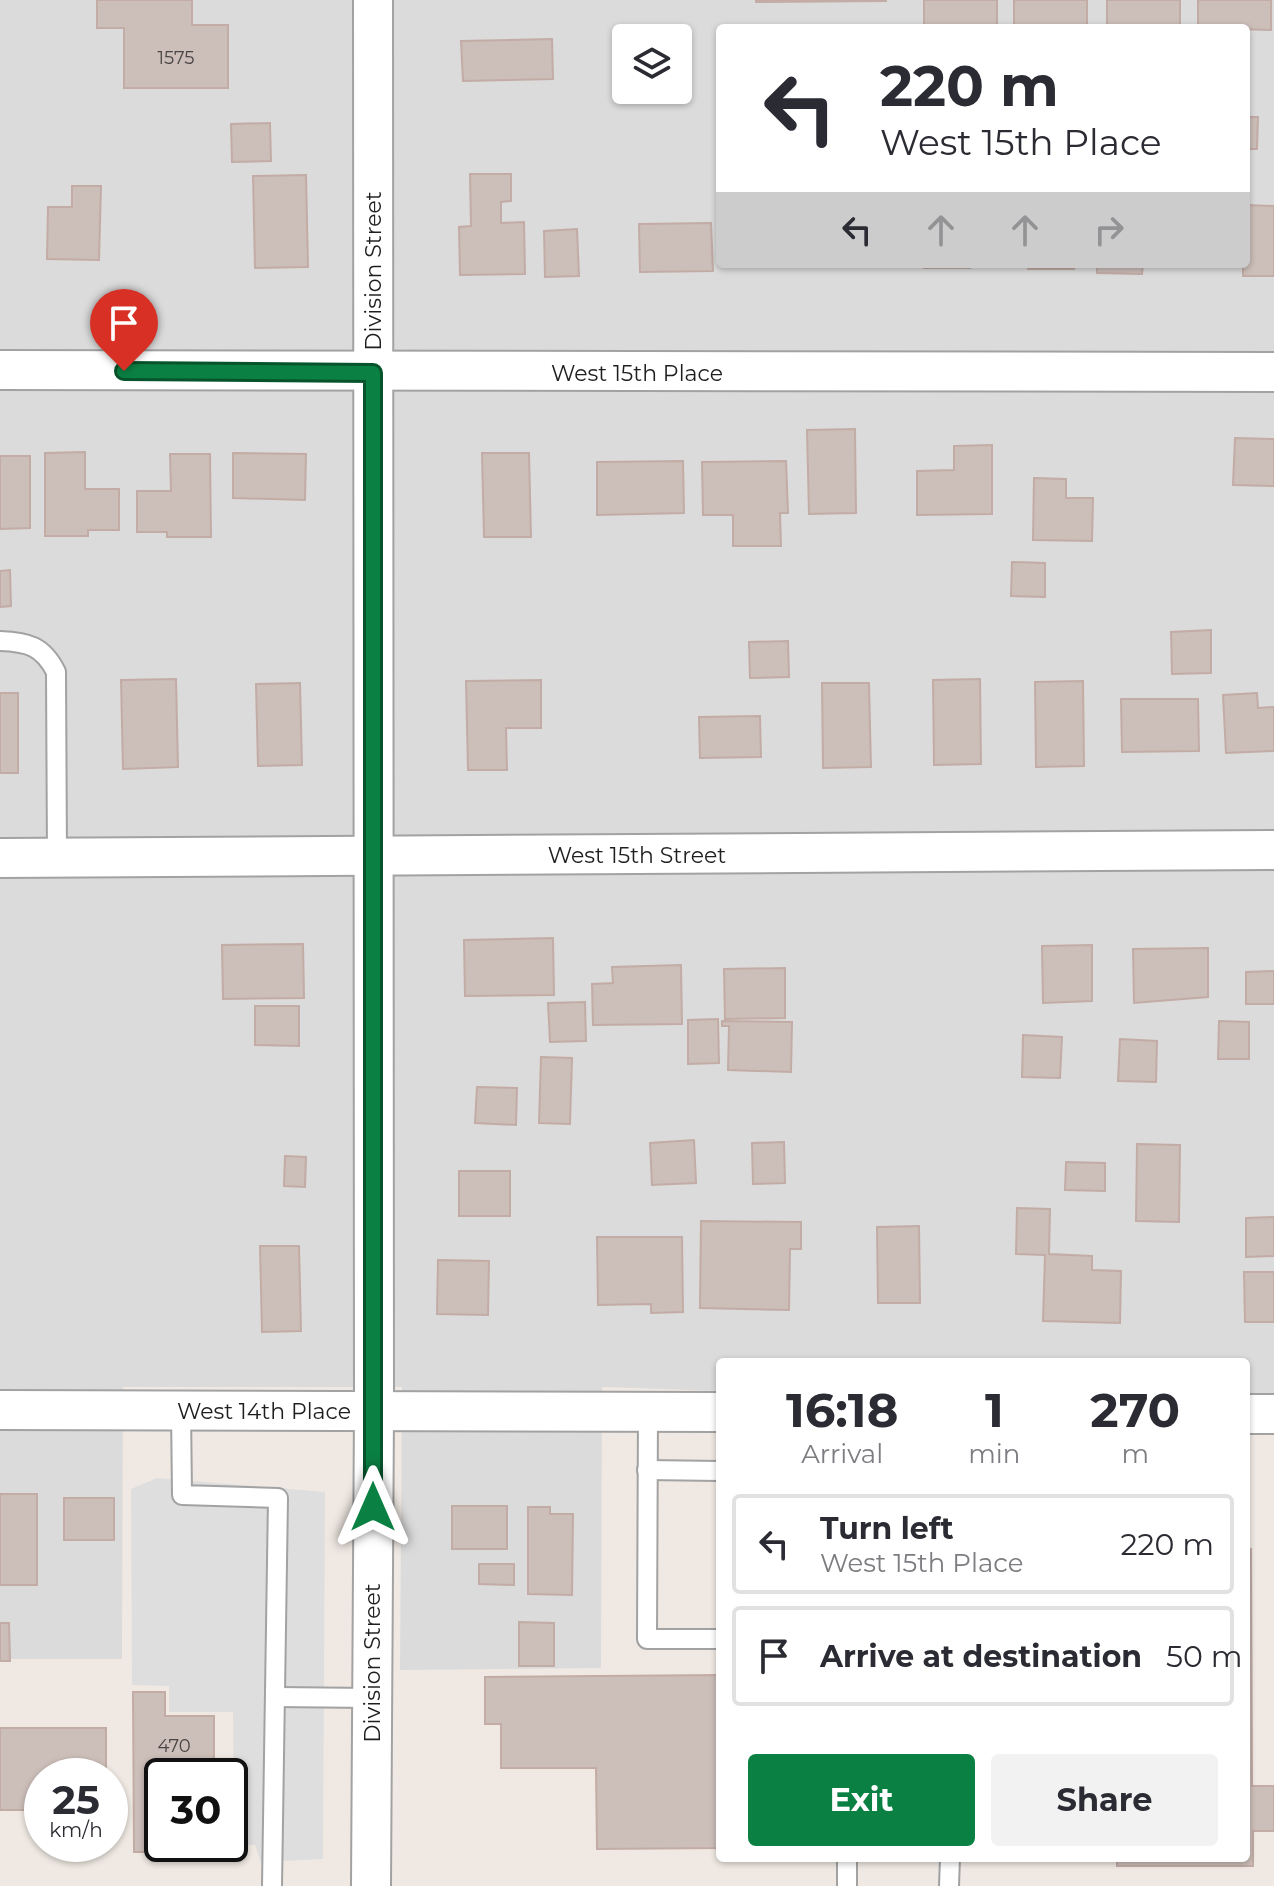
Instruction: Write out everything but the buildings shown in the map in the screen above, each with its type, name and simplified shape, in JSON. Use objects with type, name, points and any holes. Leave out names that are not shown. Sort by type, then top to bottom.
[{"type":"street","name":"Division Street","points":[[371,1886],[374,1412],[373,0]]},
{"type":"street","name":"West 15th Place","points":[[0,370],[373,373],[1274,372]]},
{"type":"street","name":"West 15th Street","points":[[0,858],[1274,850]]},
{"type":"street","name":"West 14th Place","points":[[0,1410],[716,1412]]},
{"type":"street","points":[[1250,1414],[1274,1414]]},
{"type":"lane","points":[[0,641],[35,645],[49,658],[56,672],[57,858]]},
{"type":"lane","points":[[181,1410],[182,1495],[278,1498],[272,1886]]},
{"type":"lane","points":[[648,1412],[647,1639],[716,1639]]},
{"type":"lane","points":[[647,1470],[716,1471]]},
{"type":"lane","points":[[275,1697],[372,1698]]},
{"type":"lane","points":[[847,1862],[847,1886]]},
{"type":"lane","points":[[949,1886],[950,1862]]},
{"type":"shaded area","points":[[0,0],[1274,0],[1274,1396],[1250,1396],[1250,1358],[716,1358],[716,1391],[602,1387],[601,1668],[400,1670],[402,1387],[123,1387],[122,1659],[0,1659]]},
{"type":"shaded area","points":[[157,1478],[325,1492],[323,1859],[261,1862],[255,1845],[248,1845],[248,1758],[233,1758],[233,1712],[169,1712],[169,1686],[132,1685],[131,1489]]},
{"type":"route","points":[[124,371],[373,373],[373,1507]]}]
